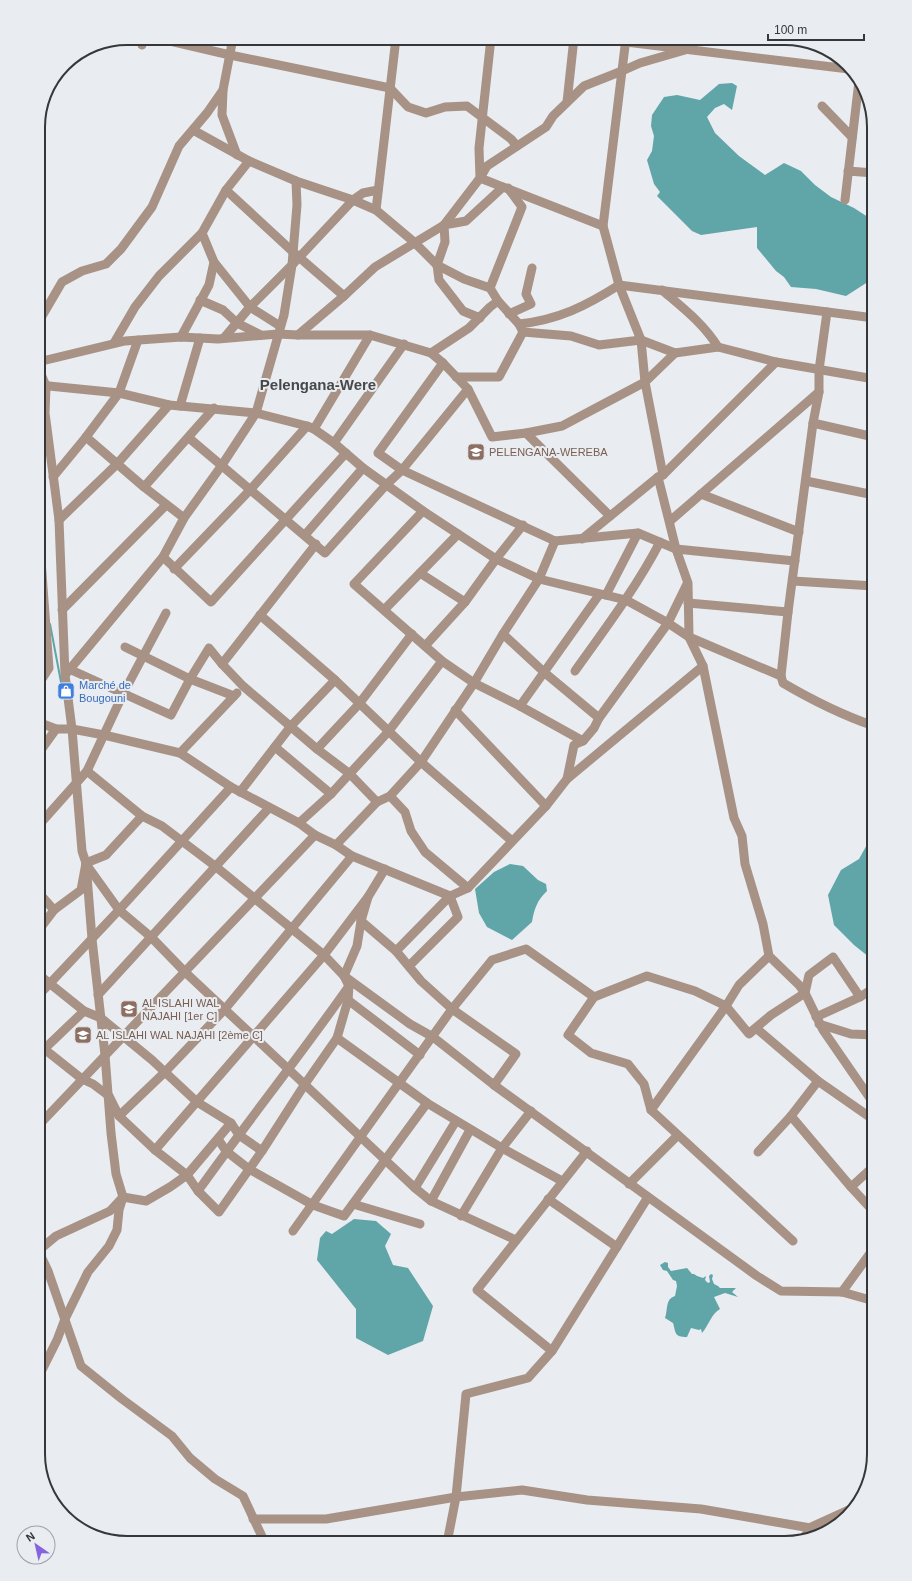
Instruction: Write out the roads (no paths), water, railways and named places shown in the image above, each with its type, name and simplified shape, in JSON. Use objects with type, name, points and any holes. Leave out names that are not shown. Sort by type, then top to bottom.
[{"type":"street","points":[[187,45],[390,88],[408,107],[426,113],[445,107],[467,106],[518,146]]},
{"type":"street","points":[[232,45],[223,90],[222,115],[237,155]]},
{"type":"street","points":[[376,210],[395,45]]},
{"type":"street","points":[[480,178],[479,148],[490,45]]},
{"type":"street","points":[[567,102],[573,45]]},
{"type":"street","points":[[625,45],[603,226],[619,285],[641,340],[645,382],[661,476],[676,549],[688,583],[689,637],[704,666],[734,818],[742,836],[745,864],[763,924],[769,956],[805,992],[818,1021],[867,1094]]},
{"type":"street","points":[[656,45],[685,50],[842,68]]},
{"type":"street","points":[[480,318],[463,311],[457,301],[450,296],[439,280],[437,265],[445,242],[444,225],[488,166],[546,126],[567,102],[584,86],[640,63],[685,50]]},
{"type":"street","points":[[845,200],[858,89]]},
{"type":"street","points":[[45,310],[62,282],[82,271],[106,264],[121,249],[152,207],[179,146],[223,90]]},
{"type":"street","points":[[822,106],[852,137]]},
{"type":"street","points":[[193,130],[249,161],[376,210],[414,242],[437,265],[464,279],[490,288],[498,301],[521,328],[571,336],[599,344],[641,340],[675,353],[718,347],[776,362],[867,378]]},
{"type":"street","points":[[114,343],[135,307],[159,276],[202,233],[226,190],[249,161]]},
{"type":"street","points":[[848,171],[867,172]]},
{"type":"street","points":[[480,178],[603,226]]},
{"type":"street","points":[[67,672],[163,557],[184,518],[222,465],[256,413],[284,316],[292,265],[296,254],[296,180]]},
{"type":"street","points":[[298,335],[344,296],[375,267],[444,225],[466,221],[506,188]]},
{"type":"street","points":[[490,288],[522,207],[506,188]]},
{"type":"street","points":[[226,190],[344,296]]},
{"type":"street","points":[[296,254],[353,200],[363,193],[378,190]]},
{"type":"street","points":[[202,233],[214,262],[250,307],[279,330],[298,335],[370,335],[431,353],[443,363],[468,389],[492,437],[526,433],[562,426],[645,382],[675,353]]},
{"type":"street","points":[[181,337],[209,285],[214,262]]},
{"type":"street","points":[[224,338],[250,307],[292,265]]},
{"type":"street","points":[[509,314],[531,304],[526,294],[532,268]]},
{"type":"street","points":[[456,377],[499,377],[521,328],[536,322],[557,317],[592,302],[619,285],[867,317]]},
{"type":"street","points":[[662,290],[710,334],[718,347]]},
{"type":"street","points":[[200,300],[223,310],[237,323],[262,336]]},
{"type":"street","points":[[431,353],[470,328],[498,301]]},
{"type":"street","points":[[827,312],[819,370],[819,392],[813,423],[781,676],[783,683],[844,715],[867,723]]},
{"type":"street","points":[[45,360],[114,343],[181,337],[224,338],[262,336],[279,330]]},
{"type":"street","points":[[174,569],[311,427],[370,335]]},
{"type":"street","points":[[180,406],[200,338]]},
{"type":"street","points":[[53,477],[86,437],[119,393],[138,340]]},
{"type":"street","points":[[334,442],[404,344]]},
{"type":"street","points":[[582,539],[661,476],[776,362]]},
{"type":"street","points":[[443,363],[378,454],[402,470],[555,541],[638,533],[676,549],[796,561]]},
{"type":"street","points":[[45,385],[119,393],[170,405],[256,413],[311,427],[334,442],[363,468],[386,485],[496,559],[539,579],[626,600],[668,623],[689,637],[781,676]]},
{"type":"street","points":[[189,438],[325,553],[386,485],[402,470],[468,389]]},
{"type":"street","points":[[670,521],[819,392]]},
{"type":"street","points":[[59,520],[117,464],[170,405]]},
{"type":"street","points":[[144,487],[214,408]]},
{"type":"street","points":[[45,413],[59,520],[62,610],[82,851],[86,863],[92,939],[109,1096],[111,1133],[116,1174],[123,1196],[119,1210],[117,1230],[109,1246],[88,1272],[45,1364]]},
{"type":"street","points":[[813,423],[867,435]]},
{"type":"street","points":[[526,433],[610,516]]},
{"type":"street","points":[[86,437],[144,487],[184,518]]},
{"type":"street","points":[[163,557],[174,569],[211,602],[346,453]]},
{"type":"street","points":[[305,535],[363,468]]},
{"type":"street","points":[[806,481],[867,494]]},
{"type":"street","points":[[701,494],[799,532]]},
{"type":"street","points":[[62,610],[166,505]]},
{"type":"street","points":[[423,511],[354,584],[442,661],[474,683],[520,706],[583,741]]},
{"type":"street","points":[[425,646],[465,602],[523,525]]},
{"type":"street","points":[[520,706],[603,595],[638,533]]},
{"type":"street","points":[[384,610],[458,534]]},
{"type":"street","points":[[336,845],[377,802],[390,796],[421,762],[474,683],[503,634],[539,579],[555,541]]},
{"type":"street","points":[[575,671],[626,600],[645,570],[660,542]]},
{"type":"street","points":[[222,664],[316,544]]},
{"type":"street","points":[[420,573],[465,602]]},
{"type":"street","points":[[793,581],[867,586]]},
{"type":"street","points":[[567,780],[574,745],[583,741],[594,728],[599,718],[668,623],[688,583]]},
{"type":"street","points":[[688,603],[788,612]]},
{"type":"street","points":[[45,818],[87,771],[123,694],[166,613]]},
{"type":"street","points":[[260,615],[335,680],[421,762],[512,841]]},
{"type":"street","points":[[45,634],[49,668],[45,674]]},
{"type":"street","points":[[317,749],[359,704],[412,634]]},
{"type":"street","points":[[503,634],[545,673],[599,718]]},
{"type":"street","points":[[125,647],[190,679],[234,696]]},
{"type":"street","points":[[67,672],[171,715],[190,679],[209,648],[243,686],[317,749],[350,774],[377,802]]},
{"type":"street","points":[[299,823],[331,794],[388,732],[442,661]]},
{"type":"street","points":[[396,951],[450,896],[468,888],[546,806],[567,780],[704,666]]},
{"type":"street","points":[[240,792],[291,726],[335,680]]},
{"type":"street","points":[[180,753],[243,686]]},
{"type":"street","points":[[455,710],[546,806]]},
{"type":"street","points":[[45,724],[56,728],[72,729],[104,735],[180,753],[231,787],[299,823],[315,835],[336,845],[352,856],[450,896],[458,918],[409,966]]},
{"type":"street","points":[[45,744],[56,728]]},
{"type":"street","points":[[275,747],[331,794]]},
{"type":"street","points":[[87,771],[142,816],[162,826],[215,866],[324,955],[344,976],[410,1024],[433,1037],[494,1085],[587,1151],[629,1184],[757,1276],[781,1291],[842,1292],[867,1299]]},
{"type":"street","points":[[45,989],[231,787]]},
{"type":"street","points":[[390,796],[405,812],[411,831],[425,852],[468,888]]},
{"type":"street","points":[[98,995],[269,808]]},
{"type":"street","points":[[86,863],[106,855],[142,816]]},
{"type":"street","points":[[45,1119],[315,835]]},
{"type":"street","points":[[119,1116],[165,1072],[225,1009],[352,856]]},
{"type":"street","points":[[45,922],[54,910],[81,890],[86,863]]},
{"type":"street","points":[[86,863],[119,910],[151,937],[185,972],[415,1188],[431,1201],[516,1240]]},
{"type":"street","points":[[154,1150],[324,955],[368,897],[385,869]]},
{"type":"street","points":[[45,1053],[109,1096],[119,1116],[154,1150],[187,1175],[198,1192],[218,1212],[262,1151],[304,1084],[337,1038],[348,1000],[348,986],[344,976],[358,946],[361,921],[368,897]]},
{"type":"street","points":[[45,900],[54,910]]},
{"type":"street","points":[[361,921],[396,951],[421,981],[452,1010],[516,1054],[494,1085]]},
{"type":"street","points":[[293,1231],[452,1010],[492,960],[526,949],[594,997]]},
{"type":"street","points":[[651,1110],[726,1006],[738,985],[769,956]]},
{"type":"street","points":[[749,1034],[771,1015],[805,992],[809,975],[833,957],[860,997]]},
{"type":"street","points":[[749,1034],[726,1006],[695,991],[647,976],[594,997],[568,1035],[591,1053],[628,1064],[644,1084],[651,1110],[677,1136],[794,1241]]},
{"type":"street","points":[[45,980],[84,1010],[101,1018],[152,1060],[197,1102],[231,1123],[239,1135],[262,1151]]},
{"type":"street","points":[[198,1192],[226,1151],[289,1070],[348,986]]},
{"type":"street","points":[[818,1021],[867,992]]},
{"type":"street","points":[[348,1000],[420,1055]]},
{"type":"street","points":[[45,1045],[84,1010]]},
{"type":"street","points":[[818,1021],[851,1034],[867,1035]]},
{"type":"street","points":[[749,1034],[756,1028],[818,1081],[867,1115]]},
{"type":"street","points":[[337,1038],[400,1082],[427,1103],[470,1130],[562,1182]]},
{"type":"street","points":[[758,1152],[791,1116],[818,1081]]},
{"type":"street","points":[[218,1139],[226,1151],[249,1169],[313,1205],[344,1216],[427,1103]]},
{"type":"street","points":[[461,1216],[502,1148],[531,1111]]},
{"type":"street","points":[[791,1116],[867,1204]]},
{"type":"street","points":[[415,1188],[456,1121]]},
{"type":"street","points":[[123,1196],[146,1201],[170,1188],[187,1175],[231,1123]]},
{"type":"street","points":[[431,1201],[470,1130]]},
{"type":"street","points":[[629,1184],[677,1136]]},
{"type":"street","points":[[552,1351],[477,1290],[587,1151]]},
{"type":"street","points":[[850,1186],[867,1172]]},
{"type":"street","points":[[45,1245],[56,1236],[110,1211],[123,1196]]},
{"type":"street","points":[[448,1536],[456,1497],[466,1394],[528,1378],[552,1351],[648,1197]]},
{"type":"street","points":[[548,1199],[617,1247]]},
{"type":"street","points":[[353,1204],[420,1224]]},
{"type":"street","points":[[842,1292],[867,1258]]},
{"type":"street","points":[[45,1265],[81,1366],[172,1436],[190,1458],[215,1479],[243,1496],[262,1536]]},
{"type":"street","points":[[253,1519],[326,1519],[456,1497],[522,1490],[588,1500],[701,1509],[819,1529]]},
{"type":"street","points":[[807,1533],[811,1527],[842,1513]]},
{"type":"water","points":[[732,83],[737,86],[732,110],[724,104],[715,108],[707,117],[715,133],[739,156],[765,175],[784,163],[801,171],[815,185],[831,197],[854,208],[867,216],[867,282],[846,296],[816,289],[791,287],[784,277],[776,271],[757,248],[757,227],[701,235],[692,231],[657,196],[660,192],[654,184],[647,160],[652,151],[654,136],[651,126],[652,115],[664,97],[677,95],[700,100],[719,84]]},
{"type":"water","points":[[867,845],[867,955],[834,925],[828,895],[841,870],[859,859]]},
{"type":"water","points":[[510,864],[523,866],[538,880],[546,884],[547,891],[536,905],[532,922],[512,940],[487,927],[479,913],[475,889],[494,872]]},
{"type":"water","points":[[354,1219],[376,1221],[391,1234],[385,1246],[393,1265],[408,1268],[433,1306],[423,1341],[388,1355],[356,1338],[356,1309],[317,1260],[320,1238],[326,1231],[332,1234]]},
{"type":"water","points":[[665,1262],[668,1263],[668,1267],[671,1271],[687,1268],[692,1274],[703,1278],[706,1276],[705,1280],[708,1283],[710,1282],[709,1276],[711,1274],[713,1275],[712,1279],[714,1284],[720,1288],[736,1288],[732,1292],[738,1297],[725,1293],[714,1297],[720,1309],[714,1314],[702,1333],[701,1329],[691,1328],[687,1337],[680,1336],[676,1334],[673,1323],[665,1318],[668,1302],[675,1296],[677,1286],[676,1281],[673,1280],[667,1271],[663,1270],[660,1265]]},
{"type":"waterway","points":[[50,624],[64,698]]},
{"type":"place","name":"PELENGANA-WEREBA","points":[[476,452]]},
{"type":"place","name":"Marché de Bougouni","points":[[66,691]]},
{"type":"place","name":"AL ISLAHI WAL NAJAHI [1er C]","points":[[129,1009]]},
{"type":"place","name":"AL ISLAHI WAL NAJAHI [2ème C]","points":[[83,1035]]},
{"type":"district","name":"Pelengana-Were","points":[[318,385]]}]
